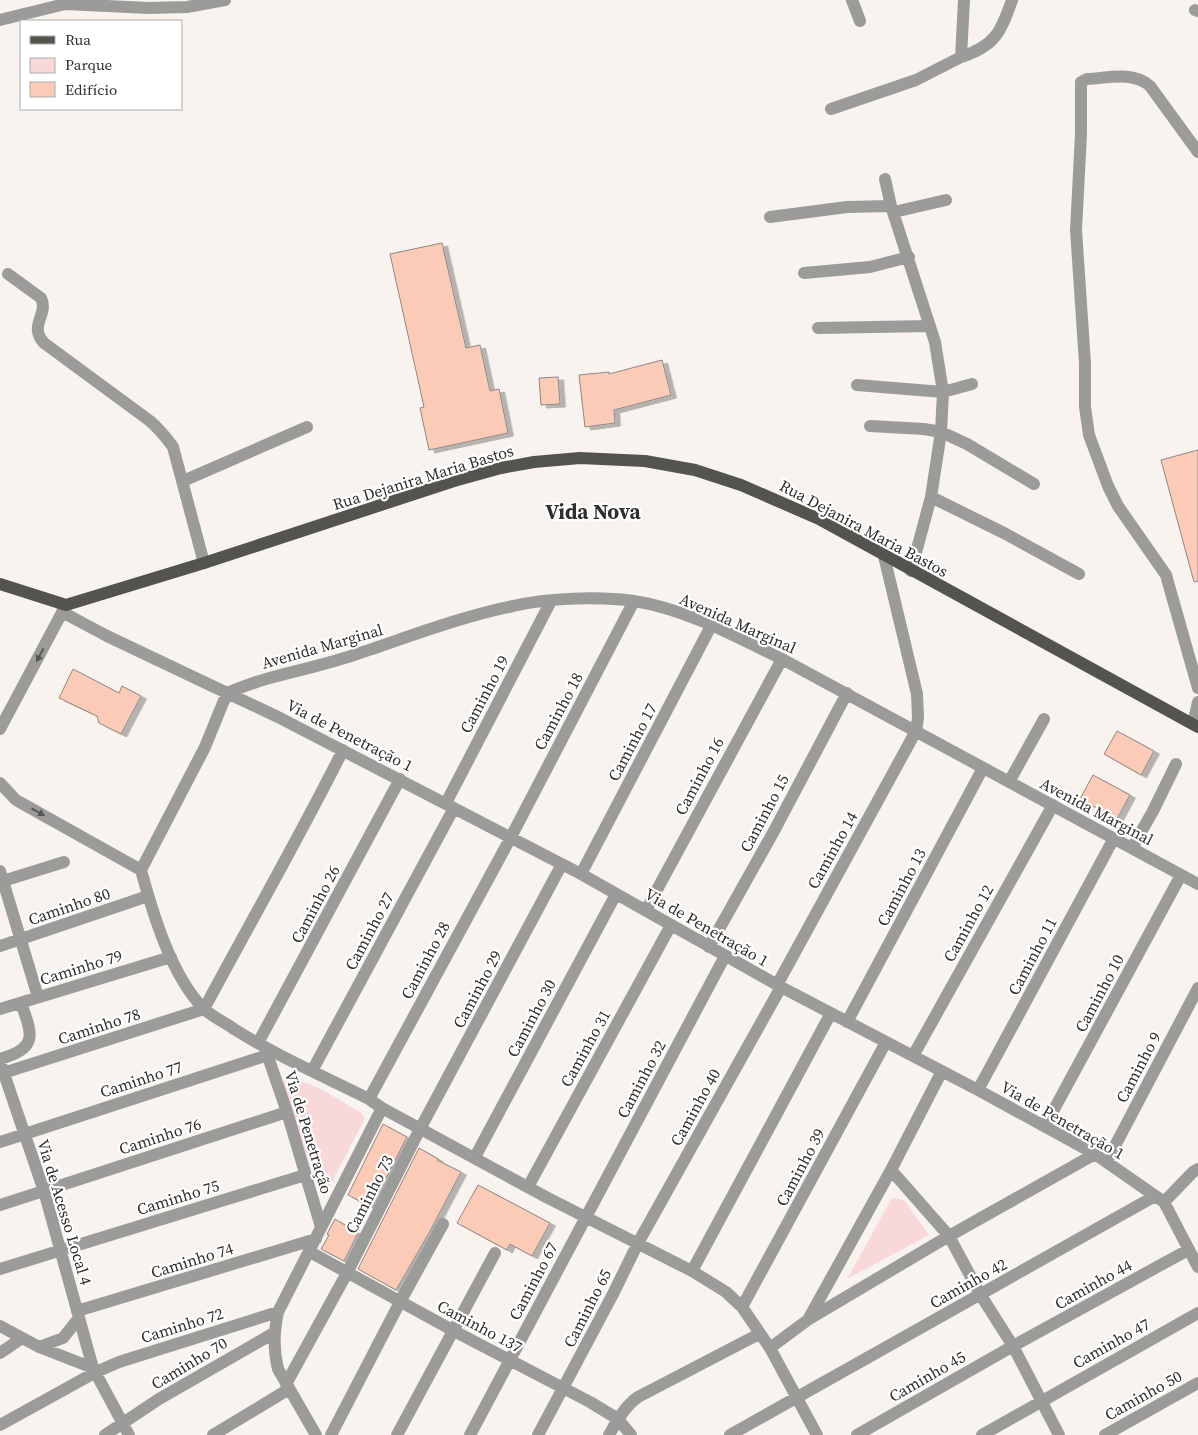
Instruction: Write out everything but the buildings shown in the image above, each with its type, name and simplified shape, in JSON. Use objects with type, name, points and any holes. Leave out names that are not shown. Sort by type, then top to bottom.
[{"type":"main road","name":"Rua Dejanira Maria Bastos","points":[[64,608],[454,481],[501,468],[534,462],[580,458],[645,461],[695,470],[741,485],[786,503],[819,519],[1195,725]]},
{"type":"main road","points":[[0,584],[64,608]]},
{"type":"street","points":[[0,20],[67,2],[149,8],[187,7],[225,0]]},
{"type":"street","points":[[852,0],[860,21]]},
{"type":"street","points":[[961,57],[964,0]]},
{"type":"street","points":[[831,109],[916,80],[985,47],[1000,30],[1012,0]]},
{"type":"street","points":[[1198,152],[1150,86],[1139,78],[1126,76],[1087,79],[1081,82],[1076,230],[1086,364],[1085,407],[1089,435],[1108,486],[1118,506],[1166,574],[1198,688]]},
{"type":"street","points":[[885,179],[892,209],[930,326],[940,364],[944,392],[941,432],[931,497],[911,570]]},
{"type":"street","points":[[770,217],[846,208],[892,209],[946,200]]},
{"type":"street","points":[[804,273],[870,266],[908,257]]},
{"type":"street","points":[[8,274],[41,298],[43,307],[37,328],[39,338],[160,430],[173,447],[204,563]]},
{"type":"street","points":[[818,328],[930,326]]},
{"type":"street","points":[[857,384],[944,392],[972,384]]},
{"type":"street","points":[[870,426],[907,427],[941,432],[967,444],[1034,484]]},
{"type":"street","points":[[183,481],[307,427]]},
{"type":"street","points":[[931,497],[1004,533],[1079,574]]},
{"type":"street","points":[[884,556],[917,694],[918,718],[916,731]]},
{"type":"street","name":"Avenida Marginal","points":[[227,693],[513,605],[595,599],[634,602],[676,612],[782,659],[1198,884]]},
{"type":"street","name":"Caminho 19","points":[[450,805],[551,601]]},
{"type":"street","name":"Caminho 18","points":[[510,837],[634,602]]},
{"type":"street","points":[[0,729],[64,608],[106,636],[227,693],[205,747],[141,870],[148,896],[171,957],[190,992],[204,1010],[264,1049],[369,1099],[382,1108],[528,1187],[692,1271],[726,1292],[742,1307],[770,1348],[817,1435]]},
{"type":"street","name":"Caminho 17","points":[[581,874],[711,626]]},
{"type":"street","name":"Caminho 16","points":[[646,910],[782,659]]},
{"type":"street","name":"Via de Penetração 1","points":[[227,693],[400,779],[581,874],[779,986],[978,1090],[1095,1154],[1160,1199]]},
{"type":"street","name":"Caminho 15","points":[[709,947],[774,831],[846,693]]},
{"type":"street","points":[[1195,725],[1198,702]]},
{"type":"street","points":[[1009,782],[1044,719]]},
{"type":"street","name":"Caminho 14","points":[[779,986],[916,731]]},
{"type":"street","points":[[204,1010],[256,911],[288,858],[343,750]]},
{"type":"street","points":[[1132,848],[1176,764]]},
{"type":"street","name":"Caminho 13","points":[[847,1022],[984,768]]},
{"type":"street","name":"Caminho 26","points":[[264,1049],[400,779]]},
{"type":"street","points":[[0,783],[16,800],[141,870]]},
{"type":"street","points":[[0,798],[16,800]]},
{"type":"street","name":"Caminho 27","points":[[312,1071],[450,805]]},
{"type":"street","name":"Caminho 12","points":[[913,1056],[1053,806]]},
{"type":"street","name":"Caminho 28","points":[[369,1099],[510,837]]},
{"type":"street","name":"Caminho 11","points":[[978,1090],[1114,838]]},
{"type":"street","points":[[38,997],[2,876],[64,862]]},
{"type":"street","name":"Caminho 29","points":[[420,1129],[562,864]]},
{"type":"street","name":"Caminho 10","points":[[1045,1126],[1181,874]]},
{"type":"street","name":"Caminho 30","points":[[475,1158],[616,894]]},
{"type":"street","name":"Caminho 80","points":[[0,946],[148,896]]},
{"type":"street","name":"Caminho 31","points":[[528,1187],[671,925]]},
{"type":"street","name":"Caminho 32","points":[[585,1217],[725,956]]},
{"type":"street","name":"Caminho 79","points":[[0,1009],[171,957]]},
{"type":"street","name":"Caminho 40","points":[[638,1243],[779,986]]},
{"type":"street","name":"Caminho 9","points":[[1107,1162],[1198,988]]},
{"type":"street","points":[[1,1067],[28,1044],[31,1034],[21,1003]]},
{"type":"street","name":"Caminho 78","points":[[1,1067],[204,1010]]},
{"type":"street","points":[[692,1271],[831,1013]]},
{"type":"street","name":"Caminho 39","points":[[742,1307],[886,1042]]},
{"type":"street","name":"Via de Penetração","points":[[264,1049],[287,1112],[321,1227]]},
{"type":"street","name":"Caminho 77","points":[[0,1142],[264,1049]]},
{"type":"street","name":"Via de Acesso Local 4","points":[[1,1067],[44,1192],[94,1370],[129,1435]]},
{"type":"street","points":[[809,1319],[891,1170],[942,1071]]},
{"type":"street","points":[[316,1435],[287,1387],[278,1368],[275,1356],[274,1333],[278,1312],[382,1108]]},
{"type":"street","name":"Caminho 76","points":[[0,1204],[44,1192],[287,1112]]},
{"type":"street","name":"Caminho 73","points":[[287,1387],[420,1129]]},
{"type":"street","points":[[770,1348],[809,1319],[948,1236],[1095,1154]]},
{"type":"street","name":"Caminho 42","points":[[730,1435],[980,1294],[1160,1199],[1196,1168]]},
{"type":"street","points":[[891,1170],[948,1236],[980,1294],[1013,1346],[1059,1435]]},
{"type":"street","name":"Caminho 75","points":[[0,1269],[305,1175]]},
{"type":"street","points":[[1160,1199],[1198,1267]]},
{"type":"street","name":"Caminho 67","points":[[470,1435],[585,1217]]},
{"type":"street","points":[[331,1435],[400,1302],[444,1224]]},
{"type":"street","name":"Caminho 74","points":[[78,1314],[316,1239]]},
{"type":"street","name":"Caminho 65","points":[[538,1435],[638,1243]]},
{"type":"street","name":"Caminho 44","points":[[1013,1346],[1188,1250]]},
{"type":"street","name":"Caminho 137","points":[[310,1252],[454,1331],[563,1387],[618,1419],[631,1435]]},
{"type":"street","points":[[397,1435],[495,1253]]},
{"type":"street","name":"Caminho 72","points":[[0,1425],[94,1370],[278,1312]]},
{"type":"street","name":"Caminho 47","points":[[982,1435],[1198,1313]]},
{"type":"street","points":[[39,1346],[63,1338],[78,1314]]},
{"type":"street","points":[[0,1326],[39,1346],[94,1370]]},
{"type":"street","name":"Caminho 70","points":[[105,1435],[167,1394],[274,1333]]},
{"type":"street","points":[[609,1435],[629,1404],[638,1397],[759,1334]]},
{"type":"street","points":[[0,1353],[22,1338]]},
{"type":"street","name":"Caminho 45","points":[[857,1435],[1013,1346]]},
{"type":"street","name":"Caminho 50","points":[[1105,1435],[1198,1383]]},
{"type":"street","points":[[213,1435],[287,1387]]},
{"type":"green space","points":[[285,1078],[304,1082],[324,1091],[360,1112],[365,1118],[326,1194],[319,1193],[283,1084]]},
{"type":"green space","points":[[892,1198],[904,1200],[929,1235],[847,1279]]},
{"type":"district","name":"Vida Nova","points":[[593,511]]}]
